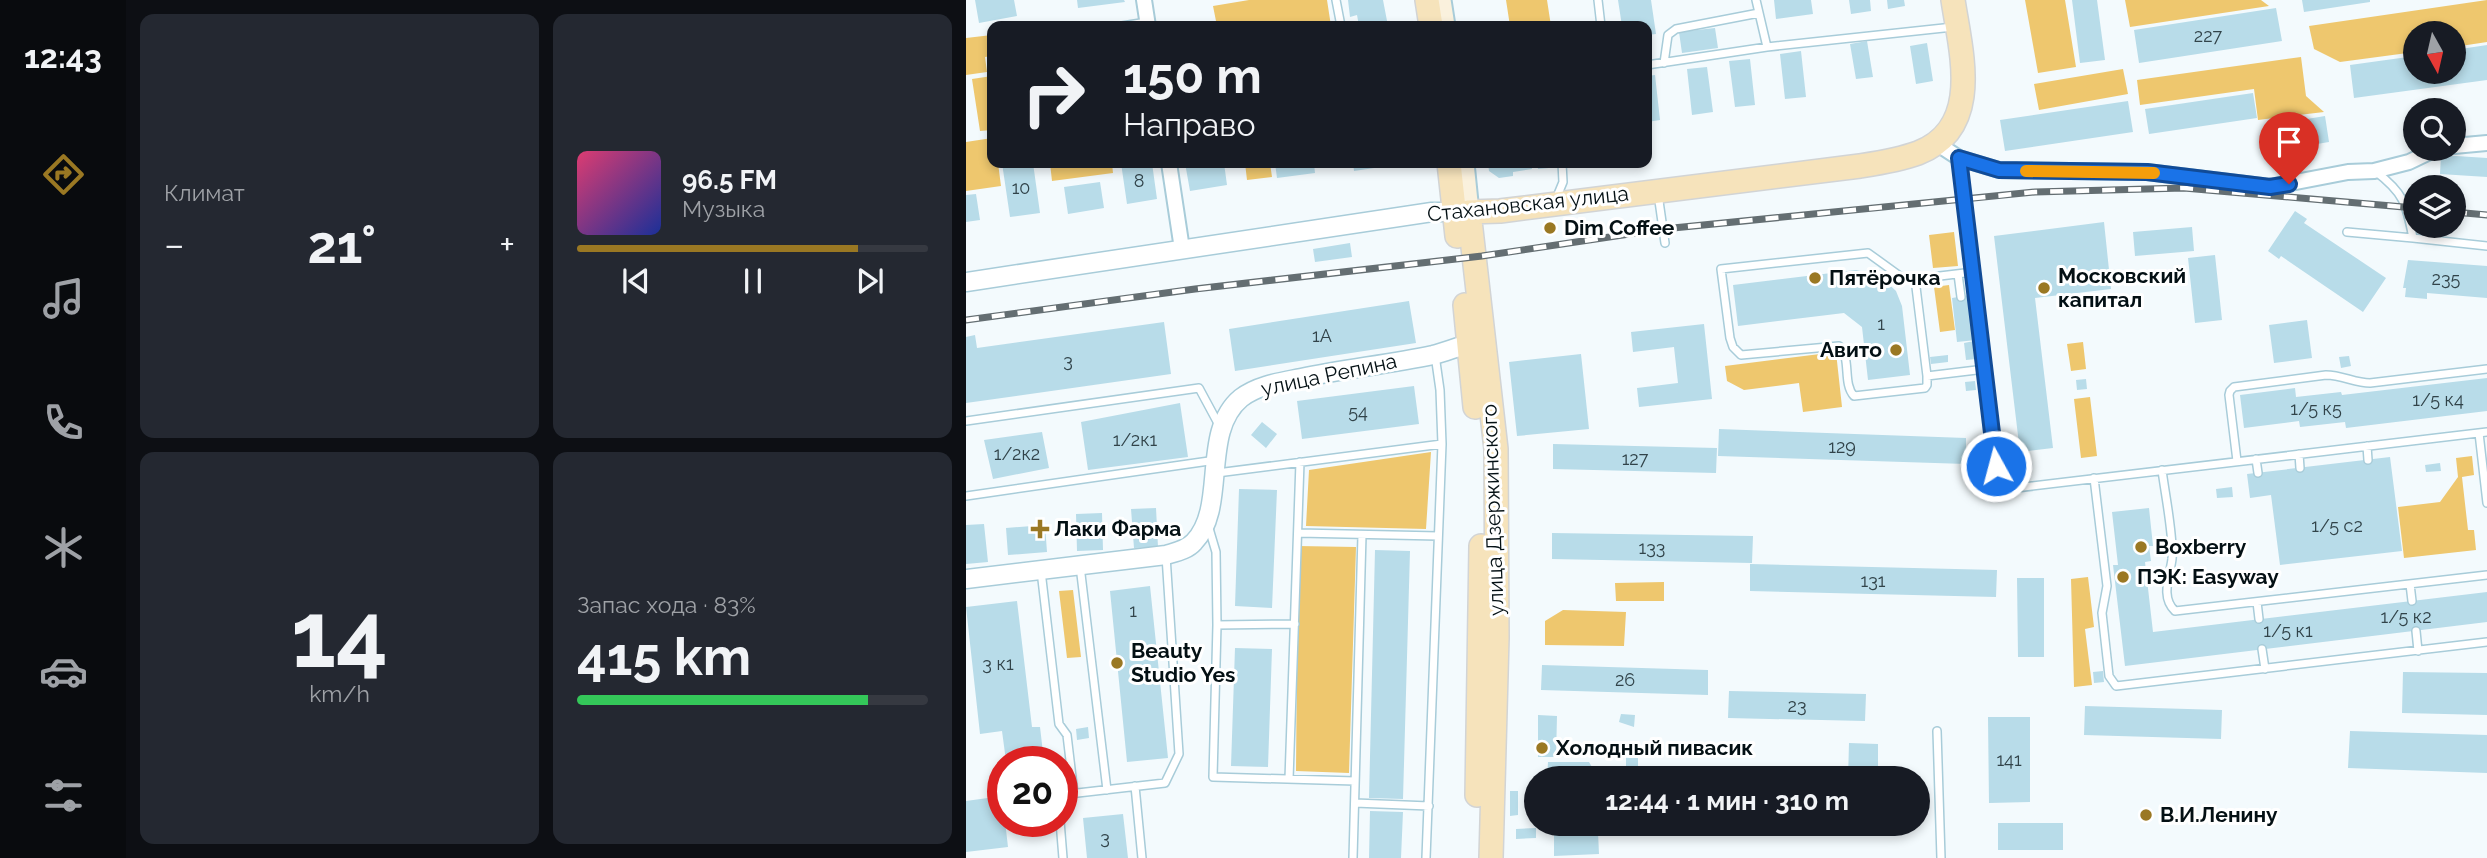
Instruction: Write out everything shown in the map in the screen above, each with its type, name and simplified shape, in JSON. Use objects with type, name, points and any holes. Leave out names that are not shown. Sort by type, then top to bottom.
[{"type":"main road","points":[[1427,0],[1430,21]]},
{"type":"main road","points":[[1441,0],[1444,21]]},
{"type":"main road","name":"Стахановская улица","points":[[1462,212],[1500,211],[1860,166],[1901,159],[1921,152],[1936,144],[1955,121],[1962,102],[1963,78],[1953,0]]},
{"type":"main road","name":"улица Дзержинского","points":[[1450,168],[1462,212],[1496,449],[1497,625],[1491,858]]},
{"type":"main road","name":"улица Дзержинского","points":[[1464,168],[1462,212],[1469,344],[1480,449],[1481,551],[1475,858]]},
{"type":"street","points":[[1144,0],[1148,21]]},
{"type":"street","points":[[2466,145],[2487,143]]},
{"type":"street","points":[[1936,144],[1959,158],[1999,170],[2147,172],[2270,187],[2348,172],[2374,171],[2411,161]]},
{"type":"street","points":[[1170,168],[1182,249]]},
{"type":"street","name":"Стахановская улица","points":[[966,282],[1432,212],[1462,212]]},
{"type":"street","name":"улица Репина","points":[[1220,427],[1228,411],[1255,389],[1351,367],[1435,355],[1469,344]]},
{"type":"street","points":[[966,579],[1166,555],[1186,548],[1194,542],[1206,520],[1220,427]]},
{"type":"lane","points":[[1336,0],[1339,21]]},
{"type":"lane","points":[[1598,0],[1600,21]]},
{"type":"lane","points":[[1756,0],[1767,47]]},
{"type":"lane","points":[[1664,63],[1668,35],[1676,29],[1759,13]]},
{"type":"lane","points":[[1652,64],[1767,47],[1957,27]]},
{"type":"lane","points":[[1959,158],[1999,490],[2483,432],[2487,503]]},
{"type":"lane","points":[[1555,204],[1563,182],[1562,168]]},
{"type":"lane","points":[[2374,171],[2396,187],[2403,200]]},
{"type":"lane","points":[[1658,190],[1665,243]]},
{"type":"lane","points":[[2347,232],[2403,237]]},
{"type":"lane","points":[[2413,238],[2487,246]]},
{"type":"lane","points":[[1915,279],[1927,376],[1925,388],[1854,397],[1849,389],[1844,352],[1839,346],[1741,355],[1733,347],[1721,269],[1868,253],[1904,279],[1973,272]]},
{"type":"lane","points":[[1958,274],[1961,296]]},
{"type":"lane","points":[[1426,858],[1442,444],[1440,390],[1435,355]]},
{"type":"lane","points":[[1927,376],[1984,369]]},
{"type":"lane","points":[[2237,461],[2229,396],[2234,387],[2326,375],[2370,383],[2487,369]]},
{"type":"lane","points":[[966,421],[1199,388],[1220,427]]},
{"type":"lane","points":[[966,496],[1216,467],[1300,462],[1442,444]]},
{"type":"lane","points":[[2367,446],[2368,460]]},
{"type":"lane","points":[[2299,454],[2300,468]]},
{"type":"lane","points":[[2256,459],[2258,473]]},
{"type":"lane","points":[[1289,779],[1300,462]]},
{"type":"lane","points":[[2162,470],[2172,554],[2167,583],[2171,607],[2175,611],[2487,575]]},
{"type":"lane","points":[[2094,478],[2107,586],[2102,612],[2111,681],[2116,686],[2487,642]]},
{"type":"lane","points":[[1206,520],[1216,552],[1213,776],[1355,781]]},
{"type":"lane","points":[[1299,533],[1438,536]]},
{"type":"lane","points":[[1353,858],[1362,535]]},
{"type":"lane","points":[[1078,793],[1164,783],[1178,754],[1166,555]]},
{"type":"lane","points":[[1080,565],[1107,790]]},
{"type":"lane","points":[[1041,570],[1059,724],[1067,735],[1068,746]]},
{"type":"lane","points":[[2410,584],[2412,601]]},
{"type":"lane","points":[[2257,602],[2259,619]]},
{"type":"lane","points":[[1217,625],[1295,624]]},
{"type":"lane","points":[[2416,631],[2418,651]]},
{"type":"lane","points":[[2262,649],[2265,669]]},
{"type":"lane","points":[[1937,731],[1941,858]]},
{"type":"lane","points":[[1135,786],[1142,858]]},
{"type":"lane","points":[[1354,803],[1429,806]]},
{"type":"lane","points":[[1061,837],[1063,858]]},
{"type":"shaded area","points":[[1249,0],[1327,0],[1330,21],[1216,21],[1213,6]]},
{"type":"shaded area","points":[[1506,0],[1547,0],[1550,21],[1509,21]]},
{"type":"shaded area","points":[[2025,0],[2065,0],[2076,67],[2038,73]]},
{"type":"shaded area","points":[[2125,0],[2261,0],[2269,6],[2130,27]]},
{"type":"shaded area","points":[[2487,0],[2487,42],[2466,45],[2466,21],[2403,21],[2403,54],[2340,62],[2314,49],[2309,26]]},
{"type":"shaded area","points":[[987,36],[987,72],[966,75],[966,38]]},
{"type":"shaded area","points":[[2301,57],[2306,96],[2324,112],[2258,120],[2254,89],[2140,105],[2137,80]]},
{"type":"shaded area","points":[[2123,69],[2128,94],[2039,110],[2034,84]]},
{"type":"shaded area","points":[[987,77],[987,130],[980,131],[972,79]]},
{"type":"shaded area","points":[[987,139],[987,168],[999,168],[1001,186],[966,191],[966,142]]},
{"type":"shaded area","points":[[1051,168],[1112,168],[1113,173],[1052,181]]},
{"type":"shaded area","points":[[1246,168],[1271,168],[1272,177],[1247,180]]},
{"type":"shaded area","points":[[1954,232],[1958,266],[1933,268],[1929,235]]},
{"type":"shaded area","points":[[1949,285],[1955,330],[1940,332],[1934,287]]},
{"type":"shaded area","points":[[2083,342],[2086,369],[2071,371],[2067,344]]},
{"type":"shaded area","points":[[1836,352],[1842,407],[1803,412],[1799,383],[1744,390],[1727,381],[1725,366]]},
{"type":"shaded area","points":[[2090,397],[2097,456],[2081,458],[2074,399]]},
{"type":"shaded area","points":[[1431,452],[1426,529],[1306,526],[1309,470]]},
{"type":"shaded area","points":[[2472,456],[2474,475],[2462,477],[2468,530],[2474,530],[2476,550],[2404,558],[2398,507],[2440,502],[2458,477],[2456,458]]},
{"type":"shaded area","points":[[1298,546],[1356,547],[1349,773],[1296,771]]},
{"type":"shaded area","points":[[2088,577],[2094,627],[2085,629],[2092,685],[2074,687],[2071,579]]},
{"type":"shaded area","points":[[1664,582],[1664,601],[1616,601],[1615,583]]},
{"type":"shaded area","points":[[1073,590],[1081,657],[1067,658],[1059,591]]},
{"type":"shaded area","points":[[1563,610],[1626,612],[1624,646],[1545,645],[1545,621]]},
{"type":"building","points":[[975,0],[1014,0],[1017,16],[979,23]]},
{"type":"building","points":[[1077,0],[1124,0],[1125,2],[1078,8]]},
{"type":"building","points":[[1348,0],[1383,0],[1387,21],[1358,21],[1357,15],[1350,17]]},
{"type":"building","points":[[1618,0],[1651,0],[1656,34],[1652,34],[1652,21],[1621,21]]},
{"type":"building","points":[[1774,0],[1811,0],[1813,14],[1776,19]]},
{"type":"building","points":[[1849,0],[1870,0],[1871,11],[1851,14]]},
{"type":"building","points":[[1887,0],[1904,0],[1905,6],[1888,9]]},
{"type":"building","points":[[2072,0],[2097,0],[2105,60],[2080,63]]},
{"type":"building","points":[[2302,0],[2370,0],[2370,2],[2304,12]]},
{"type":"building","points":[[2276,8],[2282,41],[2139,63],[2134,30]]},
{"type":"building","points":[[1715,28],[1718,48],[1682,53],[1679,32]]},
{"type":"building","points":[[1867,41],[1873,77],[1856,79],[1850,44]]},
{"type":"building","points":[[1927,43],[1933,81],[1916,84],[1910,46]]},
{"type":"building","points":[[2487,45],[2487,80],[2466,83],[2466,48]]},
{"type":"building","points":[[1801,51],[1806,97],[1785,99],[1780,54]]},
{"type":"building","points":[[2403,58],[2403,84],[2457,84],[2354,98],[2350,65]]},
{"type":"building","points":[[1750,59],[1755,105],[1735,107],[1729,61]]},
{"type":"building","points":[[1707,67],[1713,112],[1692,115],[1687,69]]},
{"type":"building","points":[[1652,75],[1655,75],[1660,120],[1652,121]]},
{"type":"building","points":[[2253,93],[2257,118],[2149,134],[2145,109]]},
{"type":"building","points":[[2128,101],[2133,132],[2005,151],[2000,120]]},
{"type":"building","points":[[2325,116],[2329,142],[2305,146],[2301,120]]},
{"type":"building","points":[[2466,157],[2487,158],[2487,177],[2440,174],[2441,161],[2466,161]]},
{"type":"building","points":[[1003,168],[1034,168],[1040,213],[1010,217]]},
{"type":"building","points":[[1122,168],[1153,168],[1157,199],[1127,204]]},
{"type":"building","points":[[1186,168],[1225,168],[1227,185],[1190,191]]},
{"type":"building","points":[[1276,168],[1314,168],[1315,173],[1277,178]]},
{"type":"building","points":[[1354,168],[1374,168],[1354,171]]},
{"type":"building","points":[[1489,168],[1532,169],[1513,172],[1513,176],[1499,178]]},
{"type":"building","points":[[1100,182],[1104,208],[1068,214],[1064,187]]},
{"type":"building","points":[[976,194],[980,220],[966,222],[966,195]]},
{"type":"building","points":[[2295,211],[2307,219],[2304,223],[2386,278],[2363,312],[2281,256],[2279,259],[2268,251]]},
{"type":"building","points":[[2104,222],[2111,289],[2035,298],[2053,448],[2020,452],[1994,236]]},
{"type":"building","points":[[2192,227],[2194,251],[2135,256],[2133,232]]},
{"type":"building","points":[[1350,243],[1352,257],[1315,262],[1313,249]]},
{"type":"building","points":[[2215,255],[2222,320],[2195,323],[2188,258]]},
{"type":"building","points":[[2408,260],[2487,266],[2487,298],[2427,293],[2427,299],[2405,297],[2406,288],[2403,288]]},
{"type":"building","points":[[1856,270],[1879,275],[1896,291],[1902,306],[1910,375],[1868,380],[1862,327],[1844,313],[1738,326],[1733,285]]},
{"type":"building","points":[[1938,278],[1939,285],[1922,287],[1921,281]]},
{"type":"building","points":[[1970,295],[1976,340],[1957,342],[1952,298]]},
{"type":"building","points":[[1409,301],[1416,343],[1235,371],[1229,329]]},
{"type":"building","points":[[2307,320],[2312,358],[2274,363],[2269,325]]},
{"type":"building","points":[[1164,322],[1171,374],[966,403],[966,337],[975,335],[977,348]]},
{"type":"building","points":[[1704,324],[1712,399],[1639,407],[1637,388],[1678,383],[1674,347],[1633,352],[1631,332]]},
{"type":"building","points":[[1974,341],[1976,359],[1966,360],[1964,343]]},
{"type":"building","points":[[1581,354],[1589,429],[1517,436],[1509,362]]},
{"type":"building","points":[[1948,355],[1948,362],[1931,364],[1930,357]]},
{"type":"building","points":[[2349,356],[2351,366],[2341,368],[2339,357]]},
{"type":"building","points":[[2487,378],[2487,411],[2346,428],[2345,422],[2300,427],[2299,421],[2244,428],[2240,395],[2295,388],[2296,397],[2341,392],[2342,395]]},
{"type":"building","points":[[2086,379],[2087,389],[2077,390],[2076,380]]},
{"type":"building","points":[[1975,381],[1976,390],[1966,391],[1965,382]]},
{"type":"building","points":[[1414,386],[1419,424],[1302,439],[1297,401]]},
{"type":"building","points":[[1180,403],[1188,457],[1088,470],[1081,422]]},
{"type":"building","points":[[1262,422],[1277,434],[1266,448],[1251,435]]},
{"type":"building","points":[[1719,429],[1966,438],[1966,464],[1718,456]]},
{"type":"building","points":[[1042,432],[1049,468],[993,479],[984,440]]},
{"type":"building","points":[[1553,444],[1717,448],[1716,473],[1553,469]]},
{"type":"building","points":[[2390,457],[2402,551],[2280,565],[2271,495],[2250,498],[2247,474]]},
{"type":"building","points":[[2440,463],[2441,471],[2426,472],[2425,465]]},
{"type":"building","points":[[2232,487],[2233,497],[2217,498],[2216,489]]},
{"type":"building","points":[[1239,489],[1277,490],[1272,608],[1235,606]]},
{"type":"building","points":[[1156,508],[1158,547],[1134,548],[1131,509]]},
{"type":"building","points":[[2149,508],[2153,546],[2149,546],[2151,561],[2145,562],[2153,632],[2487,592],[2487,622],[2125,666],[2113,565],[2118,565],[2112,512]]},
{"type":"building","points":[[1102,513],[1103,550],[1077,551],[1076,514]]},
{"type":"building","points":[[984,524],[988,562],[966,564],[966,525]]},
{"type":"building","points":[[1045,525],[1047,552],[1008,555],[1006,528]]},
{"type":"building","points":[[1552,533],[1753,536],[1752,563],[1552,559]]},
{"type":"building","points":[[1375,550],[1410,551],[1403,799],[1369,798]]},
{"type":"building","points":[[1750,564],[1997,570],[1996,597],[1750,591]]},
{"type":"building","points":[[2017,578],[2044,578],[2044,657],[2018,657]]},
{"type":"building","points":[[1150,586],[1168,758],[1127,762],[1110,591]]},
{"type":"building","points":[[1017,601],[1032,727],[1040,727],[1042,746],[1004,746],[1002,731],[980,734],[966,607]]},
{"type":"building","points":[[1235,648],[1272,649],[1268,767],[1231,766]]},
{"type":"building","points":[[1542,665],[1708,670],[1708,695],[1541,690]]},
{"type":"building","points":[[2103,671],[2104,682],[2094,683],[2093,672]]},
{"type":"building","points":[[2403,672],[2487,673],[2487,715],[2402,713]]},
{"type":"building","points":[[1729,691],[1866,694],[1865,721],[1728,718]]},
{"type":"building","points":[[2085,706],[2222,710],[2221,739],[2084,735]]},
{"type":"building","points":[[1621,714],[1635,715],[1634,727],[1619,722]]},
{"type":"building","points":[[1538,715],[1557,716],[1556,757],[1538,757]]},
{"type":"building","points":[[1988,717],[2030,717],[2030,802],[1989,803]]},
{"type":"building","points":[[1088,727],[1089,738],[1077,740],[1076,729]]},
{"type":"building","points":[[2350,731],[2487,735],[2487,773],[2348,768]]},
{"type":"building","points":[[1849,743],[1878,744],[1878,766],[1848,766]]},
{"type":"building","points":[[1626,747],[1638,747],[1638,766],[1626,766]]},
{"type":"building","points":[[1548,762],[1589,762],[1591,766],[1548,766]]},
{"type":"building","points":[[1510,791],[1518,791],[1518,815],[1510,816]]},
{"type":"building","points":[[987,798],[987,837],[1007,837],[1008,847],[966,852],[966,801]]},
{"type":"building","points":[[1370,811],[1403,812],[1401,858],[1369,858]]},
{"type":"building","points":[[1123,814],[1128,858],[1087,858],[1083,818]]},
{"type":"building","points":[[1998,823],[2063,823],[2063,850],[1998,850]]},
{"type":"building","points":[[1516,829],[1524,829],[1524,836],[1536,838],[1516,839]]},
{"type":"building","points":[[1554,836],[1598,836],[1599,854],[1554,856]]},
{"type":"railway","points":[[966,320],[1195,289],[1482,256],[1663,229],[2035,192],[2184,188],[2403,207]]},
{"type":"railway","points":[[2466,213],[2487,215]]},
{"type":"slow traffic","points":[[2026,171],[2154,173]]},
{"type":"place","name":"Dim Coffee","points":[[1550,228]]},
{"type":"place","name":"Пятёрочка","points":[[1815,278]]},
{"type":"place","name":"Московский капитал","points":[[2044,288]]},
{"type":"place","name":"Авито","points":[[1896,350]]},
{"type":"place","name":"Лаки Фарма","points":[[1040,529]]},
{"type":"place","name":"Boxberry","points":[[2141,547]]},
{"type":"place","name":"ПЭК: Easyway","points":[[2123,577]]},
{"type":"place","name":"Beauty Studio Yes","points":[[1117,663]]},
{"type":"place","name":"Холодный пивасик","points":[[1542,748]]},
{"type":"place","name":"В.И.Ленину","points":[[2146,815]]},
{"type":"route","points":[[1996,466],[1959,158],[1999,170],[2147,172],[2270,187],[2289,184]]}]
